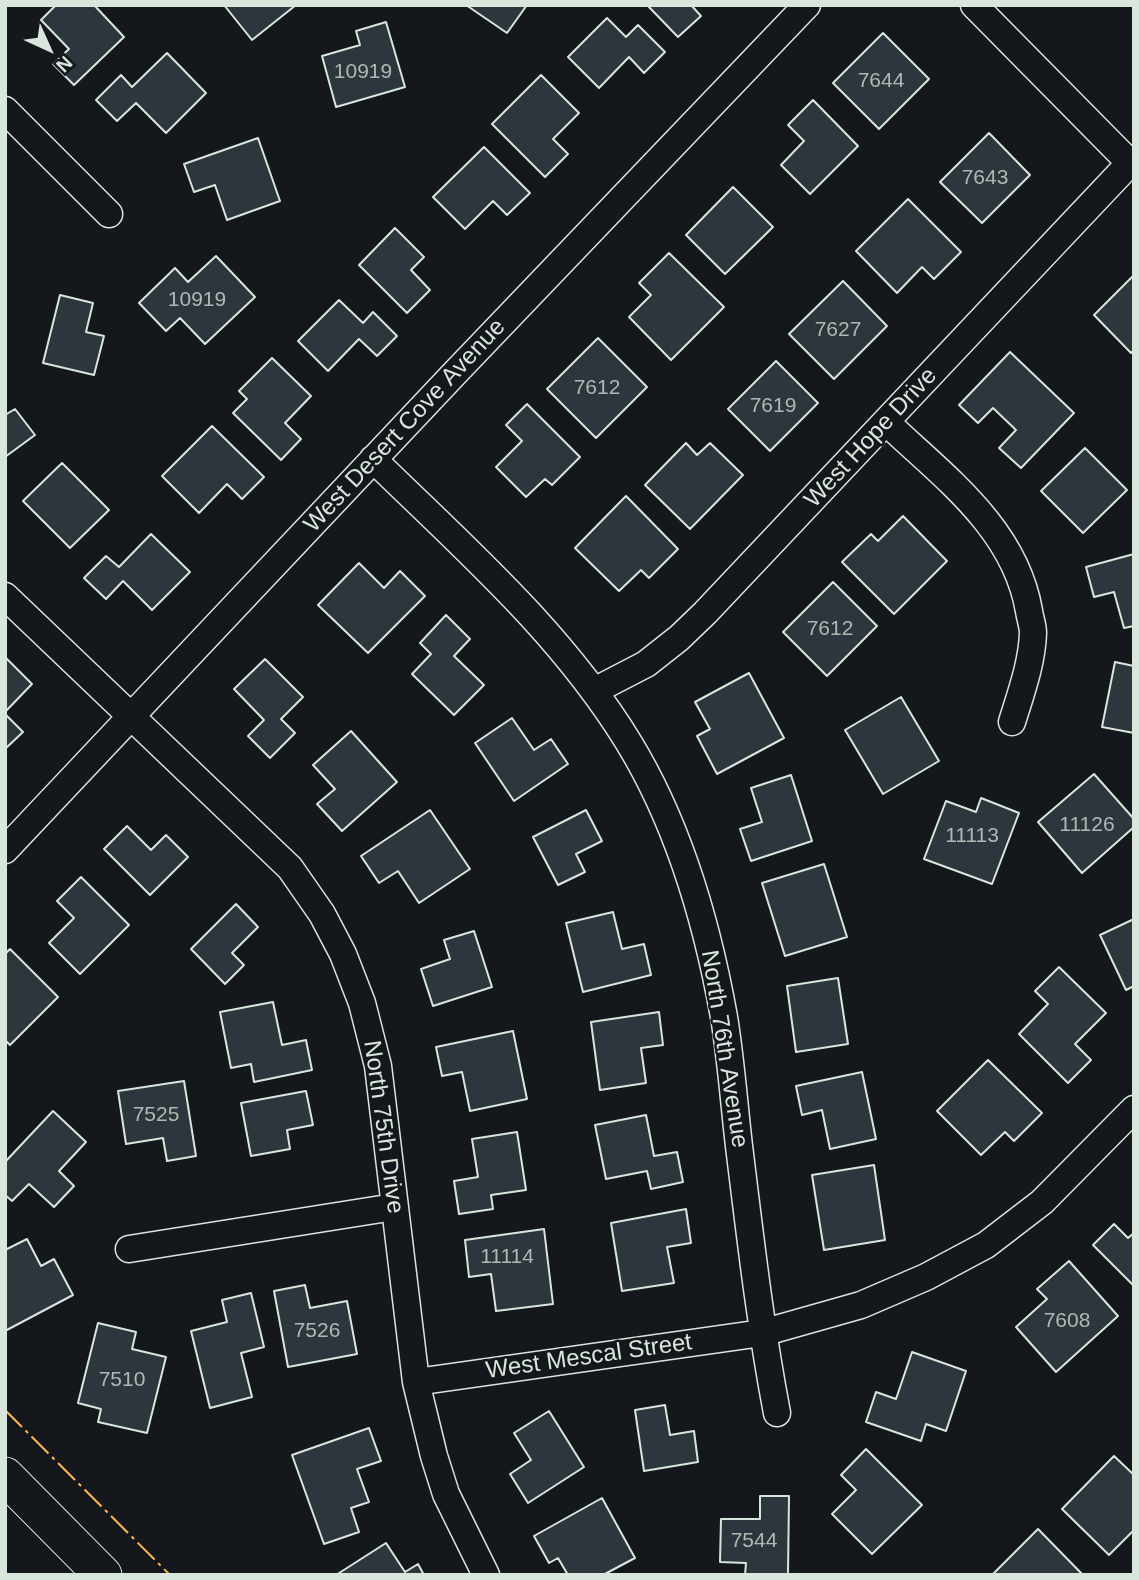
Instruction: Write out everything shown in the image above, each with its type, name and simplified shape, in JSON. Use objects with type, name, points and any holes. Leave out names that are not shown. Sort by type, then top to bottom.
[{"type":"main road","points":[[5,1476],[103,1575]]},
{"type":"street","name":"West Desert Cove Avenue","points":[[5,850],[373,459],[807,5]]},
{"type":"street","points":[[974,5],[1132,165]]},
{"type":"street","points":[[5,110],[109,214]]},
{"type":"street","name":"West Hope Drive","points":[[594,691],[646,664],[679,638],[1132,165]]},
{"type":"street","points":[[886,422],[980,512],[999,535],[1025,586],[1033,632],[1026,677],[1012,722]]},
{"type":"street","name":"North 76th Avenue","points":[[373,459],[535,618],[564,651],[629,744],[664,809],[691,880],[724,1017],[762,1333]]},
{"type":"street","name":"North 75th Drive","points":[[5,596],[290,868],[322,914],[343,954],[362,1003],[378,1066],[416,1382],[446,1494],[486,1575]]},
{"type":"street","name":"West Mescal Street","points":[[416,1382],[762,1333],[861,1305],[926,1277],[986,1245],[1042,1202],[1134,1109]]},
{"type":"street","points":[[129,1250],[394,1207]]},
{"type":"street","points":[[762,1333],[777,1413]]},
{"type":"building","points":[[56,5],[94,5],[124,37],[74,85],[53,64],[69,49],[41,20]]},
{"type":"building","points":[[224,5],[296,5],[252,40]]},
{"type":"building","points":[[466,5],[527,5],[507,33]]},
{"type":"building","points":[[647,5],[691,5],[701,16],[678,37]]},
{"type":"building","points":[[607,18],[626,37],[638,25],[665,52],[644,73],[629,57],[599,88],[568,57]]},
{"type":"building","points":[[386,22],[405,87],[336,107],[322,56],[360,45],[356,31]]},
{"type":"building","points":[[883,33],[929,79],[879,129],[833,83]]},
{"type":"building","points":[[167,53],[206,93],[166,133],[136,103],[117,121],[96,100],[121,75],[132,87]]},
{"type":"building","points":[[541,75],[579,113],[553,139],[568,154],[545,177],[492,124]]},
{"type":"building","points":[[813,100],[858,146],[810,194],[781,165],[804,141],[788,125]]},
{"type":"building","points":[[989,133],[1030,175],[982,223],[940,182]]},
{"type":"building","points":[[258,138],[280,201],[227,220],[215,185],[194,192],[184,164]]},
{"type":"building","points":[[484,147],[530,193],[507,215],[493,201],[465,229],[433,197]]},
{"type":"building","points":[[733,187],[773,227],[725,274],[686,235]]},
{"type":"building","points":[[908,199],[961,252],[934,279],[922,267],[897,293],[856,251]]},
{"type":"building","points":[[395,228],[424,257],[411,270],[430,290],[407,313],[359,265]]},
{"type":"building","points":[[669,253],[724,307],[671,360],[629,317],[651,295],[639,283]]},
{"type":"building","points":[[216,256],[255,297],[205,344],[180,318],[166,331],[139,303],[175,268],[188,282]]},
{"type":"building","points":[[1134,275],[1134,350],[1131,353],[1094,315]]},
{"type":"building","points":[[843,281],[887,326],[834,379],[789,334]]},
{"type":"building","points":[[60,295],[93,303],[86,332],[104,336],[94,375],[43,363]]},
{"type":"building","points":[[339,300],[363,323],[373,312],[397,336],[377,356],[359,339],[328,371],[298,341]]},
{"type":"building","points":[[598,338],[647,387],[596,438],[547,389]]},
{"type":"building","points":[[1010,352],[1074,413],[1021,468],[999,448],[1016,430],[993,408],[978,423],[959,405]]},
{"type":"building","points":[[272,358],[311,396],[285,423],[301,439],[281,460],[233,413],[247,399],[239,391]]},
{"type":"building","points":[[776,361],[818,403],[770,451],[728,409]]},
{"type":"building","points":[[527,404],[580,457],[552,485],[545,479],[526,497],[496,467],[522,441],[506,425]]},
{"type":"building","points":[[15,409],[35,435],[5,457],[5,415]]},
{"type":"building","points":[[212,426],[264,477],[242,499],[227,484],[199,513],[162,476]]},
{"type":"building","points":[[686,443],[697,455],[710,443],[743,475],[690,529],[645,485]]},
{"type":"building","points":[[1085,448],[1127,490],[1083,533],[1041,491]]},
{"type":"building","points":[[62,463],[109,510],[70,548],[23,501]]},
{"type":"building","points":[[626,496],[678,549],[649,578],[641,570],[619,591],[575,548]]},
{"type":"building","points":[[903,516],[947,561],[894,614],[842,562],[871,534],[878,541]]},
{"type":"building","points":[[151,534],[190,572],[152,610],[123,581],[106,599],[84,578],[106,556],[119,567]]},
{"type":"building","points":[[1134,554],[1134,626],[1124,628],[1114,592],[1094,597],[1086,567]]},
{"type":"building","points":[[359,563],[384,588],[400,571],[425,596],[368,653],[318,605]]},
{"type":"building","points":[[833,582],[877,626],[827,676],[783,632]]},
{"type":"building","points":[[446,615],[470,639],[454,656],[484,685],[454,715],[412,674],[431,654],[420,643]]},
{"type":"building","points":[[5,657],[32,684],[5,712]]},
{"type":"building","points":[[265,659],[303,697],[281,719],[295,733],[270,758],[248,736],[264,720],[234,689]]},
{"type":"building","points":[[1115,662],[1134,666],[1134,733],[1102,727]]},
{"type":"building","points":[[749,673],[784,738],[717,774],[697,736],[710,729],[695,702]]},
{"type":"building","points":[[901,697],[939,761],[883,794],[845,730]]},
{"type":"building","points":[[5,714],[23,732],[5,749]]},
{"type":"building","points":[[512,718],[534,750],[551,739],[568,764],[514,801],[475,743]]},
{"type":"building","points":[[351,731],[397,782],[342,831],[317,804],[335,789],[313,765]]},
{"type":"building","points":[[1094,774],[1134,819],[1134,827],[1082,873],[1038,822]]},
{"type":"building","points":[[791,775],[812,841],[751,861],[740,829],[762,822],[751,788]]},
{"type":"building","points":[[981,798],[1019,813],[992,884],[924,859],[946,801],[976,812]]},
{"type":"building","points":[[430,810],[470,869],[419,903],[398,871],[379,883],[361,856]]},
{"type":"building","points":[[586,810],[602,841],[576,854],[585,872],[558,885],[533,837]]},
{"type":"building","points":[[127,826],[151,850],[166,835],[188,857],[150,895],[104,849]]},
{"type":"building","points":[[824,864],[847,937],[785,956],[762,883]]},
{"type":"building","points":[[81,877],[129,925],[80,974],[49,943],[74,918],[57,901]]},
{"type":"building","points":[[236,904],[258,927],[232,953],[244,965],[225,984],[191,949]]},
{"type":"building","points":[[613,912],[622,949],[644,944],[651,975],[583,992],[566,923]]},
{"type":"building","points":[[1134,919],[1134,986],[1126,990],[1100,935]]},
{"type":"building","points":[[474,931],[492,987],[433,1006],[421,969],[450,959],[444,940]]},
{"type":"building","points":[[10,949],[58,997],[10,1045],[5,1040],[5,954]]},
{"type":"building","points":[[1059,967],[1106,1013],[1075,1044],[1091,1060],[1068,1083],[1019,1034],[1048,1004],[1035,991]]},
{"type":"building","points":[[838,978],[848,1044],[796,1052],[787,986]]},
{"type":"building","points":[[273,1002],[282,1045],[306,1040],[312,1070],[254,1082],[251,1064],[231,1068],[220,1012]]},
{"type":"building","points":[[659,1012],[663,1045],[641,1048],[646,1083],[600,1090],[591,1022]]},
{"type":"building","points":[[513,1031],[527,1099],[470,1111],[462,1072],[442,1076],[436,1047]]},
{"type":"building","points":[[988,1060],[1042,1113],[1014,1141],[1005,1132],[981,1155],[937,1111]]},
{"type":"building","points":[[862,1072],[876,1139],[830,1149],[822,1110],[802,1115],[796,1086]]},
{"type":"building","points":[[184,1081],[196,1156],[167,1161],[163,1138],[126,1144],[118,1091]]},
{"type":"building","points":[[306,1091],[313,1125],[287,1130],[290,1149],[251,1156],[241,1103]]},
{"type":"building","points":[[53,1111],[86,1142],[59,1171],[74,1186],[54,1207],[29,1184],[12,1201],[5,1195],[5,1162]]},
{"type":"building","points":[[646,1115],[654,1156],[677,1152],[683,1182],[651,1189],[647,1171],[606,1179],[595,1125]]},
{"type":"building","points":[[517,1132],[526,1190],[491,1195],[493,1209],[459,1214],[454,1181],[478,1177],[472,1139]]},
{"type":"building","points":[[874,1165],[885,1240],[824,1250],[812,1175]]},
{"type":"building","points":[[686,1209],[691,1243],[667,1247],[674,1283],[622,1291],[611,1223]]},
{"type":"building","points":[[1114,1224],[1128,1238],[1134,1233],[1134,1286],[1093,1245]]},
{"type":"building","points":[[544,1229],[553,1304],[496,1311],[491,1274],[469,1277],[465,1240]]},
{"type":"building","points":[[27,1239],[41,1266],[54,1259],[73,1295],[5,1331],[5,1250]]},
{"type":"building","points":[[1069,1261],[1118,1316],[1056,1372],[1016,1327],[1047,1299],[1037,1289]]},
{"type":"building","points":[[305,1285],[310,1308],[347,1301],[357,1354],[288,1367],[274,1291]]},
{"type":"building","points":[[251,1293],[264,1347],[241,1353],[252,1397],[210,1408],[191,1331],[227,1322],[222,1300]]},
{"type":"building","points":[[98,1323],[136,1332],[132,1349],[166,1357],[147,1433],[98,1422],[101,1409],[78,1403]]},
{"type":"building","points":[[912,1352],[966,1371],[946,1431],[926,1424],[921,1441],[866,1422],[876,1392],[896,1399]]},
{"type":"building","points":[[665,1405],[670,1435],[694,1431],[698,1462],[644,1471],[635,1410]]},
{"type":"building","points":[[549,1411],[584,1467],[528,1503],[510,1474],[531,1460],[514,1433]]},
{"type":"building","points":[[369,1428],[381,1461],[357,1469],[369,1502],[351,1508],[359,1532],[324,1544],[292,1455]]},
{"type":"building","points":[[866,1449],[922,1505],[872,1554],[832,1514],[856,1490],[841,1475]]},
{"type":"building","points":[[1114,1456],[1134,1475],[1134,1530],[1109,1555],[1062,1509]]},
{"type":"building","points":[[760,1496],[789,1496],[788,1575],[745,1575],[746,1563],[720,1562],[721,1519],[760,1519]]},
{"type":"building","points":[[602,1498],[635,1558],[603,1575],[568,1575],[558,1558],[549,1563],[534,1536]]},
{"type":"building","points":[[1038,1529],[1083,1575],[992,1575]]},
{"type":"building","points":[[386,1543],[405,1572],[418,1564],[424,1575],[336,1575]]},
{"type":"power","points":[[5,1410],[170,1575]]}]
